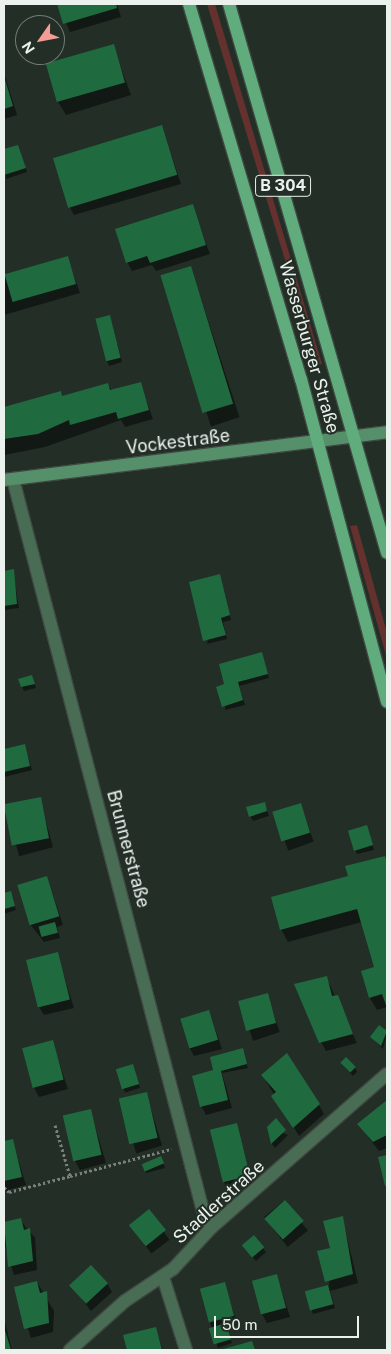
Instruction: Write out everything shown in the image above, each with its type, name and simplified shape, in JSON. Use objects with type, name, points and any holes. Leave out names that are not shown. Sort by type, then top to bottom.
[{"type":"main road","name":"Wasserburger Straße","points":[[189,4],[318,442],[387,702]]},
{"type":"main road","name":"Wasserburger Straße","points":[[229,4],[356,437],[387,553]]},
{"type":"main road","name":"Vockestraße","points":[[8,479],[387,432]]},
{"type":"street","name":"Brunnerstraße","points":[[8,479],[204,1215],[212,1227]]},
{"type":"street","name":"Stadlerstraße","points":[[70,1350],[125,1301],[163,1277],[212,1227],[387,1074]]},
{"type":"street","points":[[163,1277],[186,1350]]},
{"type":"path","points":[[55,1125],[70,1176]]},
{"type":"path","points":[[4,1187],[9,1192],[176,1147]]},
{"type":"shaded area","points":[[207,4],[215,4],[322,364],[317,365]]},
{"type":"shaded area","points":[[357,525],[387,633],[387,659],[350,526]]},
{"type":"building","points":[[57,4],[116,4],[117,8],[65,23],[65,15],[60,15]]},
{"type":"building","points":[[114,44],[125,82],[57,102],[46,65],[65,65],[65,58]]},
{"type":"building","points":[[4,76],[13,106],[4,109]]},
{"type":"building","points":[[162,125],[177,175],[68,208],[53,158]]},
{"type":"building","points":[[18,145],[26,168],[4,175],[4,149]]},
{"type":"building","points":[[193,204],[206,245],[150,263],[147,256],[126,263],[115,229]]},
{"type":"building","points":[[68,256],[76,284],[13,302],[5,274]]},
{"type":"building","points":[[191,266],[233,404],[202,413],[160,275]]},
{"type":"building","points":[[110,315],[121,358],[106,361],[95,319]]},
{"type":"building","points":[[141,382],[149,410],[118,419],[116,412],[70,425],[69,420],[38,434],[4,439],[4,407],[61,391],[62,396],[108,383],[110,390]]},
{"type":"building","points":[[14,569],[17,604],[4,606],[4,571]]},
{"type":"building","points":[[220,574],[230,615],[221,618],[226,635],[203,641],[189,582]]},
{"type":"building","points":[[262,652],[268,674],[238,682],[243,700],[222,707],[216,687],[224,684],[219,664]]},
{"type":"building","points":[[32,675],[35,684],[21,687],[18,679]]},
{"type":"building","points":[[25,744],[30,766],[4,772],[4,749]]},
{"type":"building","points":[[41,797],[49,838],[12,845],[4,804]]},
{"type":"building","points":[[265,802],[267,811],[249,817],[246,807]]},
{"type":"building","points":[[301,803],[310,833],[281,841],[272,812]]},
{"type":"building","points":[[367,825],[373,845],[354,851],[348,831]]},
{"type":"building","points":[[385,856],[387,863],[387,1008],[382,994],[369,998],[361,971],[374,967],[357,909],[280,930],[271,897],[348,876],[345,866]]},
{"type":"building","points":[[47,876],[59,916],[30,925],[17,885]]},
{"type":"building","points":[[11,891],[15,906],[4,909],[4,893]]},
{"type":"building","points":[[55,922],[58,933],[41,937],[39,926]]},
{"type":"building","points":[[58,952],[70,1000],[38,1008],[26,960]]},
{"type":"building","points":[[327,976],[332,996],[338,995],[353,1034],[319,1043],[294,984]]},
{"type":"building","points":[[268,993],[276,1023],[246,1031],[238,1001]]},
{"type":"building","points":[[209,1010],[218,1040],[189,1048],[180,1019]]},
{"type":"building","points":[[379,1025],[387,1031],[381,1046],[370,1037]]},
{"type":"building","points":[[53,1040],[64,1080],[33,1088],[22,1048]]},
{"type":"building","points":[[243,1048],[247,1064],[221,1071],[228,1100],[200,1107],[192,1076],[213,1070],[210,1057]]},
{"type":"building","points":[[287,1053],[320,1104],[293,1128],[271,1096],[276,1092],[261,1075]]},
{"type":"building","points":[[346,1057],[356,1067],[350,1073],[340,1063]]},
{"type":"building","points":[[133,1064],[139,1084],[122,1089],[116,1069]]},
{"type":"building","points":[[147,1092],[158,1138],[129,1144],[119,1099]]},
{"type":"building","points":[[387,1100],[387,1135],[373,1142],[357,1124]]},
{"type":"building","points":[[91,1109],[102,1155],[73,1161],[63,1116]]},
{"type":"building","points":[[276,1118],[286,1130],[271,1144],[267,1127]]},
{"type":"building","points":[[237,1123],[250,1175],[223,1182],[210,1130]]},
{"type":"building","points":[[13,1139],[22,1177],[4,1181],[4,1141]]},
{"type":"building","points":[[387,1155],[387,1185],[385,1186],[378,1157]]},
{"type":"building","points":[[161,1156],[164,1163],[145,1172],[142,1164]]},
{"type":"building","points":[[285,1200],[304,1221],[283,1240],[264,1219]]},
{"type":"building","points":[[149,1209],[166,1230],[146,1246],[129,1225]]},
{"type":"building","points":[[343,1216],[353,1274],[325,1282],[317,1251],[330,1248],[323,1221]]},
{"type":"building","points":[[21,1218],[24,1230],[30,1228],[33,1261],[8,1267],[4,1222]]},
{"type":"building","points":[[254,1235],[264,1247],[252,1258],[242,1245]]},
{"type":"building","points":[[91,1265],[108,1283],[86,1304],[69,1285]]},
{"type":"building","points":[[277,1274],[286,1308],[261,1315],[252,1281]]},
{"type":"building","points":[[37,1281],[40,1293],[47,1291],[49,1323],[24,1329],[14,1287]]},
{"type":"building","points":[[225,1282],[234,1316],[209,1323],[200,1289]]},
{"type":"building","points":[[328,1285],[333,1304],[310,1311],[305,1291]]},
{"type":"building","points":[[226,1323],[231,1339],[214,1345],[209,1328]]},
{"type":"building","points":[[4,1327],[11,1350],[4,1350]]},
{"type":"building","points":[[156,1327],[162,1350],[127,1350],[123,1335]]},
{"type":"building","points":[[252,1341],[255,1350],[220,1350]]}]
